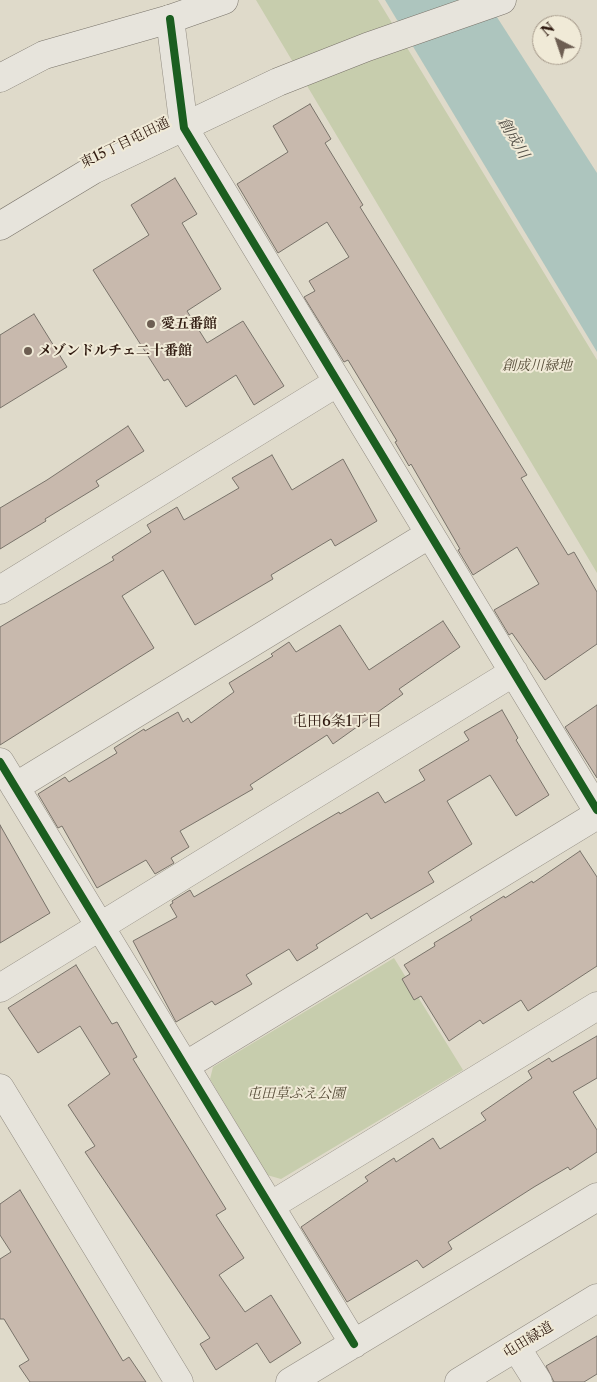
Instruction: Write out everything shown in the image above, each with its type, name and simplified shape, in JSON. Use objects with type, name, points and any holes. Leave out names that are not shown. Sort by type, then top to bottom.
[{"type":"street","points":[[0,78],[44,55],[170,19],[224,0]]},
{"type":"street","name":"東15丁目屯田通","points":[[0,226],[93,170],[278,82],[376,43],[502,0]]},
{"type":"street","points":[[170,19],[184,128],[597,810]]},
{"type":"street","points":[[0,590],[338,382]]},
{"type":"street","points":[[15,787],[430,534]]},
{"type":"street","points":[[0,988],[514,672]]},
{"type":"street","points":[[0,762],[354,1344]]},
{"type":"street","points":[[185,1066],[597,815]]},
{"type":"street","points":[[270,1206],[597,1006]]},
{"type":"street","points":[[0,1088],[179,1382]]},
{"type":"street","points":[[290,1382],[597,1197]]},
{"type":"street","name":"屯田緑道","points":[[459,1382],[597,1298]]},
{"type":"street","points":[[516,1347],[538,1382]]},
{"type":"green space","name":"創成川緑地","points":[[256,0],[378,0],[597,360],[597,573]]},
{"type":"green space","name":"屯田草ぶえ公園","points":[[394,958],[463,1070],[281,1179],[267,1175],[210,1079],[213,1067]]},
{"type":"water","name":"創成川","points":[[385,0],[486,0],[597,173],[597,352]]},
{"type":"building","points":[[310,104],[331,139],[325,143],[363,205],[360,207],[527,475],[521,478],[568,555],[574,552],[597,592],[597,644],[545,680],[512,633],[509,635],[494,610],[539,584],[517,547],[473,575],[411,464],[409,466],[395,442],[397,441],[348,360],[344,362],[304,297],[315,291],[309,281],[349,257],[327,222],[278,253],[237,184],[288,152],[273,126]]},
{"type":"building","points":[[175,178],[197,214],[182,223],[221,289],[187,311],[207,343],[243,321],[284,386],[254,405],[236,375],[186,407],[168,379],[164,381],[93,270],[149,235],[131,205]]},
{"type":"building","name":"メゾンドルチェ二十番館","points":[[34,314],[67,367],[0,408],[0,335]]},
{"type":"building","points":[[128,426],[144,451],[96,481],[99,486],[0,549],[0,508],[47,480]]},
{"type":"building","points":[[272,455],[292,490],[343,459],[377,521],[335,546],[331,539],[271,575],[273,579],[195,625],[163,570],[122,596],[154,648],[0,745],[0,627],[114,560],[112,557],[151,532],[147,525],[177,507],[184,520],[239,488],[232,478]]},
{"type":"building","points":[[443,621],[460,647],[399,689],[403,694],[333,744],[327,735],[250,785],[253,789],[180,831],[189,847],[171,858],[174,863],[155,874],[146,860],[97,888],[62,826],[58,828],[38,794],[65,777],[69,782],[117,753],[114,748],[144,729],[145,731],[178,712],[183,722],[188,718],[191,723],[234,692],[229,683],[273,656],[271,654],[289,642],[296,652],[340,625],[369,670]]},
{"type":"building","points":[[597,705],[597,778],[565,727]]},
{"type":"building","points":[[502,710],[518,738],[516,740],[549,795],[516,816],[490,775],[447,801],[472,844],[428,872],[434,882],[371,919],[367,913],[316,945],[318,948],[297,961],[289,949],[246,975],[252,984],[215,1005],[212,1001],[176,1022],[133,941],[177,917],[170,905],[173,903],[172,901],[190,890],[194,897],[339,812],[340,814],[378,792],[385,803],[425,780],[419,770],[469,740],[464,732]]},
{"type":"building","points":[[0,825],[50,913],[0,943]]},
{"type":"building","points":[[580,851],[597,877],[597,966],[528,1011],[521,1000],[483,1024],[480,1020],[449,1041],[421,996],[414,1000],[402,979],[410,974],[404,965],[435,946],[434,943],[472,920],[470,917],[504,896],[505,898],[532,881],[533,883]]},
{"type":"building","points":[[76,965],[112,1024],[117,1022],[137,1057],[133,1059],[226,1209],[216,1215],[244,1258],[219,1275],[245,1312],[271,1295],[301,1343],[270,1363],[257,1343],[216,1370],[200,1344],[210,1338],[85,1152],[95,1146],[68,1105],[110,1074],[80,1026],[38,1053],[8,1008]]},
{"type":"building","points":[[597,1036],[597,1078],[573,1092],[597,1130],[597,1152],[570,1170],[568,1167],[534,1187],[448,1242],[452,1249],[423,1268],[417,1260],[347,1302],[301,1227],[368,1181],[365,1177],[394,1158],[396,1162],[433,1138],[440,1149],[486,1120],[481,1113],[532,1078],[528,1071],[549,1058],[552,1062]]},
{"type":"building","points":[[20,1190],[123,1361],[129,1357],[146,1382],[30,1382],[19,1366],[29,1360],[4,1319],[0,1319],[0,1259],[11,1252],[0,1235],[0,1204]]},
{"type":"building","points":[[597,1336],[597,1374],[584,1382],[554,1382],[546,1366]]},
{"type":"cycle path","points":[[170,19],[184,128],[597,810]]},
{"type":"cycle path","points":[[0,762],[354,1344]]},
{"type":"place","name":"愛五番館","points":[[151,324]]},
{"type":"place","name":"メゾンドルチェ二十番館","points":[[28,351]]},
{"type":"district","name":"屯田6条1丁目","points":[[337,722]]}]
